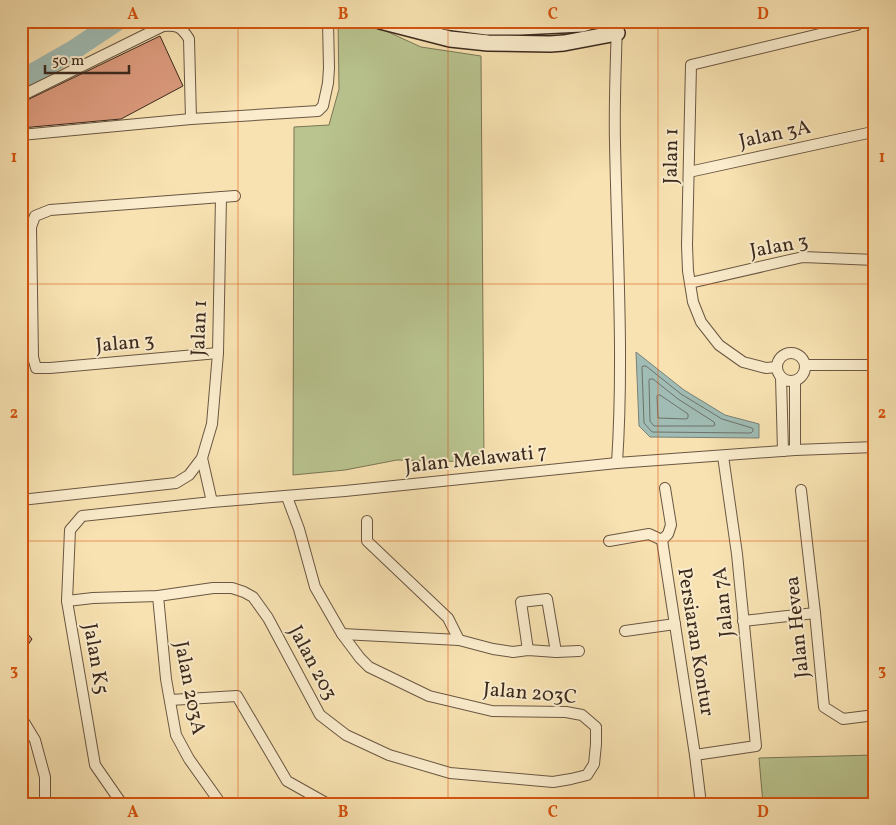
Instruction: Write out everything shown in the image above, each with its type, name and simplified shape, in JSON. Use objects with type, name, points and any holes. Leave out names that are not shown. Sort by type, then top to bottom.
[{"type":"street","points":[[21,135],[191,119],[318,111],[323,106],[328,83],[328,21]]},
{"type":"street","points":[[380,21],[450,39],[488,43],[564,43],[617,27],[615,142],[620,295],[617,463]]},
{"type":"street","points":[[440,21],[487,27],[582,24],[592,21]]},
{"type":"street","points":[[21,96],[162,26],[174,25],[184,30],[189,39],[191,119]]},
{"type":"street","name":"Jalan 1","points":[[779,372],[743,362],[719,345],[701,322],[693,302],[688,271],[687,245],[691,65],[857,26]]},
{"type":"street","name":"Jalan 3A","points":[[689,172],[868,133]]},
{"type":"street","points":[[220,197],[235,196]]},
{"type":"street","name":"Jalan 1","points":[[202,458],[212,424],[218,353],[220,197]]},
{"type":"street","name":"Jalan 3","points":[[218,353],[36,368],[33,357],[31,227],[35,216],[50,210],[220,197]]},
{"type":"street","name":"Jalan 3","points":[[690,283],[803,258],[875,260]]},
{"type":"street","points":[[779,372],[785,380],[795,381],[803,377],[806,365],[802,357],[790,353],[782,356],[777,363],[782,451]]},
{"type":"street","points":[[806,365],[875,365]]},
{"type":"street","points":[[795,381],[795,450]]},
{"type":"street","name":"Jalan Melawati 7","points":[[82,516],[617,463],[795,450],[875,447]]},
{"type":"street","name":"Jalan 7A","points":[[695,755],[756,746],[737,554],[723,456]]},
{"type":"street","points":[[21,500],[176,483],[189,475],[202,458]]},
{"type":"street","points":[[202,458],[212,502]]},
{"type":"street","points":[[609,541],[649,534],[662,540],[668,534],[671,525],[665,488]]},
{"type":"street","name":"Jalan Hevea","points":[[802,490],[824,707],[843,719],[875,715]]},
{"type":"street","name":"Jalan 203C","points":[[286,497],[299,529],[315,587],[342,634],[369,667],[429,696],[492,712],[566,712],[582,715],[596,727],[596,744]]},
{"type":"street","name":"Jalan K5","points":[[82,516],[70,530],[67,601],[95,765],[122,804]]},
{"type":"street","points":[[367,520],[367,541],[448,618],[459,640]]},
{"type":"street","name":"Persiaran Kontur","points":[[662,540],[701,804]]},
{"type":"street","name":"Jalan 203","points":[[67,601],[93,598],[158,596],[213,588],[232,588],[244,592],[253,597],[268,618],[320,714],[346,735],[389,756],[450,773],[552,782],[571,779],[587,775],[594,764],[596,744]]},
{"type":"street","name":"Jalan 203A","points":[[158,596],[166,679],[176,734],[189,759],[221,804]]},
{"type":"street","points":[[528,650],[521,602],[547,599],[556,652]]},
{"type":"street","points":[[743,621],[815,612]]},
{"type":"street","points":[[625,631],[675,624]]},
{"type":"street","points":[[342,634],[459,640],[513,652],[528,650],[579,651]]},
{"type":"street","points":[[170,700],[237,696],[287,781],[328,804]]},
{"type":"street","points":[[21,717],[35,740],[45,777],[45,804]]},
{"type":"green space","points":[[338,21],[364,21],[421,47],[481,56],[484,462],[397,460],[345,470],[293,475],[294,127],[329,125],[339,89]]},
{"type":"green space","points":[[875,755],[875,804],[763,804],[759,758]]},
{"type":"water","points":[[636,352],[684,390],[725,415],[759,424],[759,438],[650,437],[639,426]]},
{"type":"building","points":[[160,36],[183,86],[121,119],[21,128],[21,103]]},
{"type":"building","points":[[21,626],[32,639],[21,655]]},
{"type":"waterway","points":[[21,80],[72,51],[117,21]]}]
